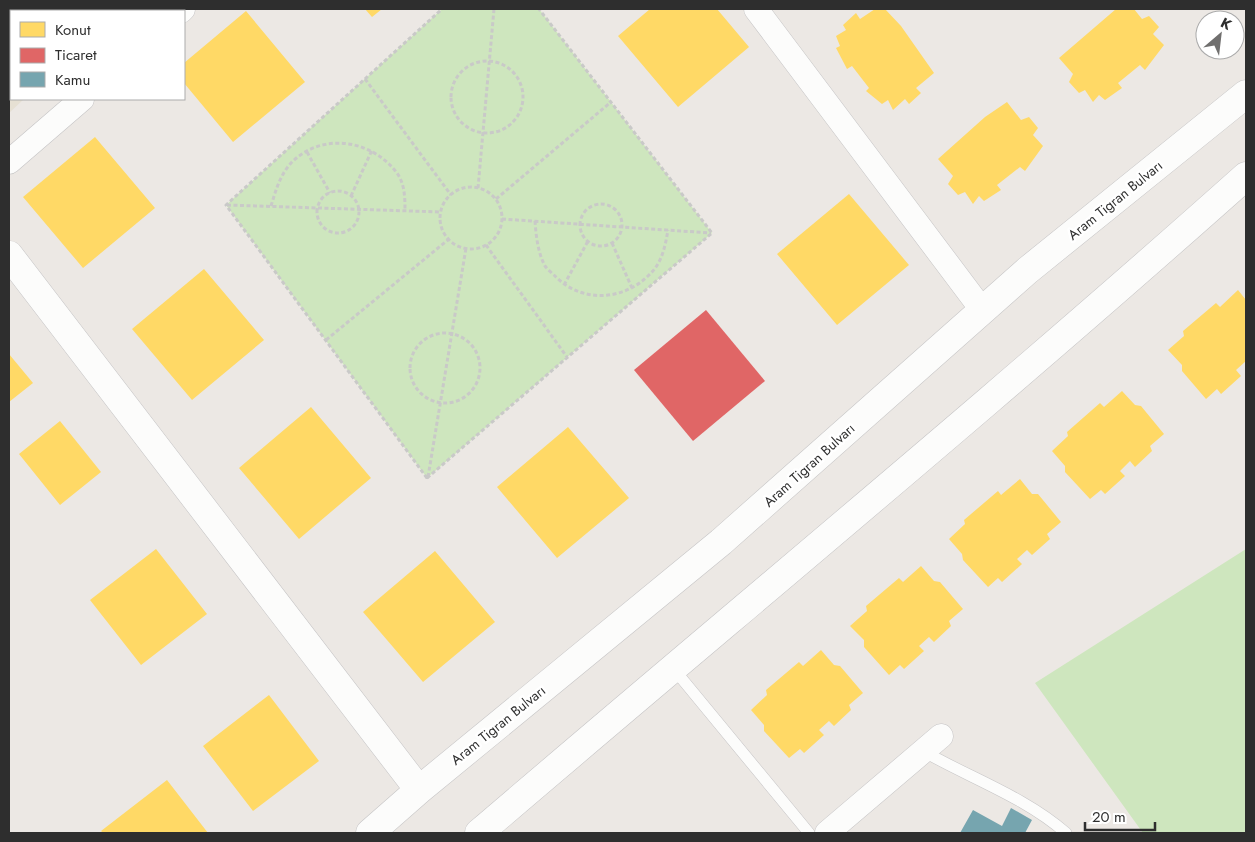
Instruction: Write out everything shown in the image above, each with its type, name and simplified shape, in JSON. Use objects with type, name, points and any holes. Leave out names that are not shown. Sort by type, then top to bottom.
[{"type":"main road","name":"Aram Tigran Bulvarı","points":[[370,833],[419,790],[721,542],[1036,264],[1246,94]]},
{"type":"main road","points":[[479,833],[1078,326],[1246,176]]},
{"type":"main road","points":[[9,255],[419,790]]},
{"type":"street","points":[[756,9],[982,311]]},
{"type":"street","points":[[9,162],[81,100]]},
{"type":"street","points":[[827,833],[941,736]]},
{"type":"lane","points":[[673,668],[809,833]]},
{"type":"lane","points":[[923,751],[1007,794],[1052,821],[1066,833]]},
{"type":"path","points":[[226,205],[442,9]]},
{"type":"path","points":[[478,188],[494,9]]},
{"type":"path","points":[[538,9],[712,233]]},
{"type":"path","points":[[490,61],[511,70],[520,84],[523,100],[520,111],[514,121],[500,130],[483,133],[471,129],[461,122],[454,112],[451,100],[452,87],[458,76],[466,68],[477,62],[490,61]]},
{"type":"path","points":[[365,79],[451,195]]},
{"type":"path","points":[[496,199],[611,102]]},
{"type":"path","points":[[271,206],[278,182],[292,162],[317,145],[345,142],[372,150],[398,174],[405,195],[405,211]]},
{"type":"path","points":[[351,196],[372,150]]},
{"type":"path","points":[[307,152],[330,193]]},
{"type":"path","points":[[478,188],[488,192],[496,199],[501,209],[500,230],[495,238],[486,245],[476,249],[466,248],[449,239],[443,231],[441,212],[451,195],[459,190],[478,188]]},
{"type":"path","points":[[341,192],[351,196],[359,209],[356,223],[345,232],[330,231],[320,222],[318,208],[320,202],[330,193],[341,192]]},
{"type":"path","points":[[602,204],[615,209],[622,220],[622,227],[617,239],[612,243],[600,246],[583,237],[580,224],[590,208],[602,204]]},
{"type":"path","points":[[226,205],[441,212]]},
{"type":"path","points":[[226,205],[428,478]]},
{"type":"path","points":[[502,219],[712,233]]},
{"type":"path","points":[[535,222],[537,242],[546,267],[564,285],[589,296],[612,296],[632,288],[650,275],[663,255],[668,230]]},
{"type":"path","points":[[428,478],[712,233]]},
{"type":"path","points":[[326,340],[449,239]]},
{"type":"path","points":[[564,285],[588,241]]},
{"type":"path","points":[[612,243],[632,288]]},
{"type":"path","points":[[486,245],[568,357]]},
{"type":"path","points":[[428,478],[466,248]]},
{"type":"path","points":[[440,333],[451,333],[463,338],[472,345],[478,356],[481,368],[473,391],[452,403],[440,403],[429,400],[420,394],[411,379],[410,362],[420,342],[440,333]]},
{"type":"shaded area","points":[[9,9],[123,9],[10,10],[10,100],[23,100],[9,113]]},
{"type":"green space","points":[[442,9],[539,9],[712,233],[427,478],[226,205]]},
{"type":"green space","points":[[1246,549],[1246,833],[1143,833],[1035,683]]},
{"type":"building: Konut","points":[[365,9],[382,9],[372,17]]},
{"type":"building: Konut","points":[[650,9],[717,9],[749,47],[678,107],[618,36]]},
{"type":"building: Konut","points":[[875,9],[885,9],[901,26],[934,73],[916,88],[921,93],[909,104],[905,99],[893,110],[888,100],[882,104],[866,91],[869,88],[852,66],[847,69],[836,48],[840,46],[836,36],[846,30],[843,25],[856,13],[860,19]]},
{"type":"building: Konut","points":[[1116,9],[1134,9],[1142,19],[1149,16],[1159,27],[1153,34],[1164,45],[1145,70],[1140,65],[1118,83],[1122,88],[1105,100],[1099,95],[1093,102],[1085,90],[1079,93],[1069,82],[1073,74],[1059,58]]},
{"type":"building: Konut","points":[[246,11],[305,82],[233,142],[185,84],[185,62]]},
{"type":"building: Konut","points":[[1007,102],[1021,120],[1029,117],[1038,128],[1033,135],[1043,146],[1025,171],[1020,167],[997,185],[1001,190],[984,201],[979,196],[973,204],[965,192],[958,195],[948,184],[953,176],[938,159],[985,117]]},
{"type":"building: Konut","points":[[95,137],[155,208],[83,268],[23,197]]},
{"type":"building: Konut","points":[[849,194],[909,265],[837,325],[777,254]]},
{"type":"building: Konut","points":[[204,269],[264,340],[192,400],[132,329]]},
{"type":"building: Konut","points":[[1238,290],[1246,300],[1246,361],[1236,370],[1241,376],[1221,394],[1217,389],[1206,399],[1182,371],[1182,365],[1168,350],[1184,336],[1183,331],[1216,303],[1220,307]]},
{"type":"building: Konut","points":[[9,354],[33,383],[9,402]]},
{"type":"building: Konut","points":[[1122,391],[1135,405],[1141,406],[1164,434],[1150,446],[1152,451],[1135,467],[1130,461],[1120,471],[1125,476],[1105,494],[1101,490],[1090,499],[1065,472],[1065,466],[1052,451],[1068,436],[1067,432],[1100,403],[1104,407]]},
{"type":"building: Konut","points":[[311,407],[371,478],[299,539],[239,468]]},
{"type":"building: Konut","points":[[60,421],[101,472],[60,505],[19,454]]},
{"type":"building: Konut","points":[[568,427],[629,498],[557,558],[497,487]]},
{"type":"building: Konut","points":[[1020,479],[1032,494],[1038,494],[1061,522],[1047,534],[1050,539],[1032,555],[1027,550],[1017,559],[1022,564],[1002,582],[998,578],[988,587],[963,560],[962,554],[949,539],[965,524],[964,520],[998,491],[1001,495]]},
{"type":"building: Konut","points":[[156,549],[207,614],[141,665],[90,600]]},
{"type":"building: Konut","points":[[435,551],[495,622],[423,682],[363,612]]},
{"type":"building: Konut","points":[[921,566],[934,581],[940,582],[963,609],[949,621],[951,626],[934,642],[929,637],[919,646],[924,651],[904,669],[900,665],[889,675],[864,647],[864,640],[850,626],[867,611],[866,606],[899,578],[903,582]]},
{"type":"building: Konut","points":[[821,650],[834,665],[840,666],[863,693],[849,705],[851,710],[834,726],[829,721],[819,730],[824,735],[804,753],[800,749],[789,758],[764,731],[764,725],[751,710],[767,695],[766,690],[799,662],[803,666]]},
{"type":"building: Konut","points":[[269,695],[319,761],[253,811],[203,746]]},
{"type":"building: Konut","points":[[167,780],[208,833],[103,833],[101,831]]},
{"type":"building: Ticaret","points":[[706,310],[765,381],[693,441],[634,370]]},
{"type":"building: Kamu","points":[[1011,808],[1032,820],[1025,833],[960,833],[973,810],[1002,826]]}]
